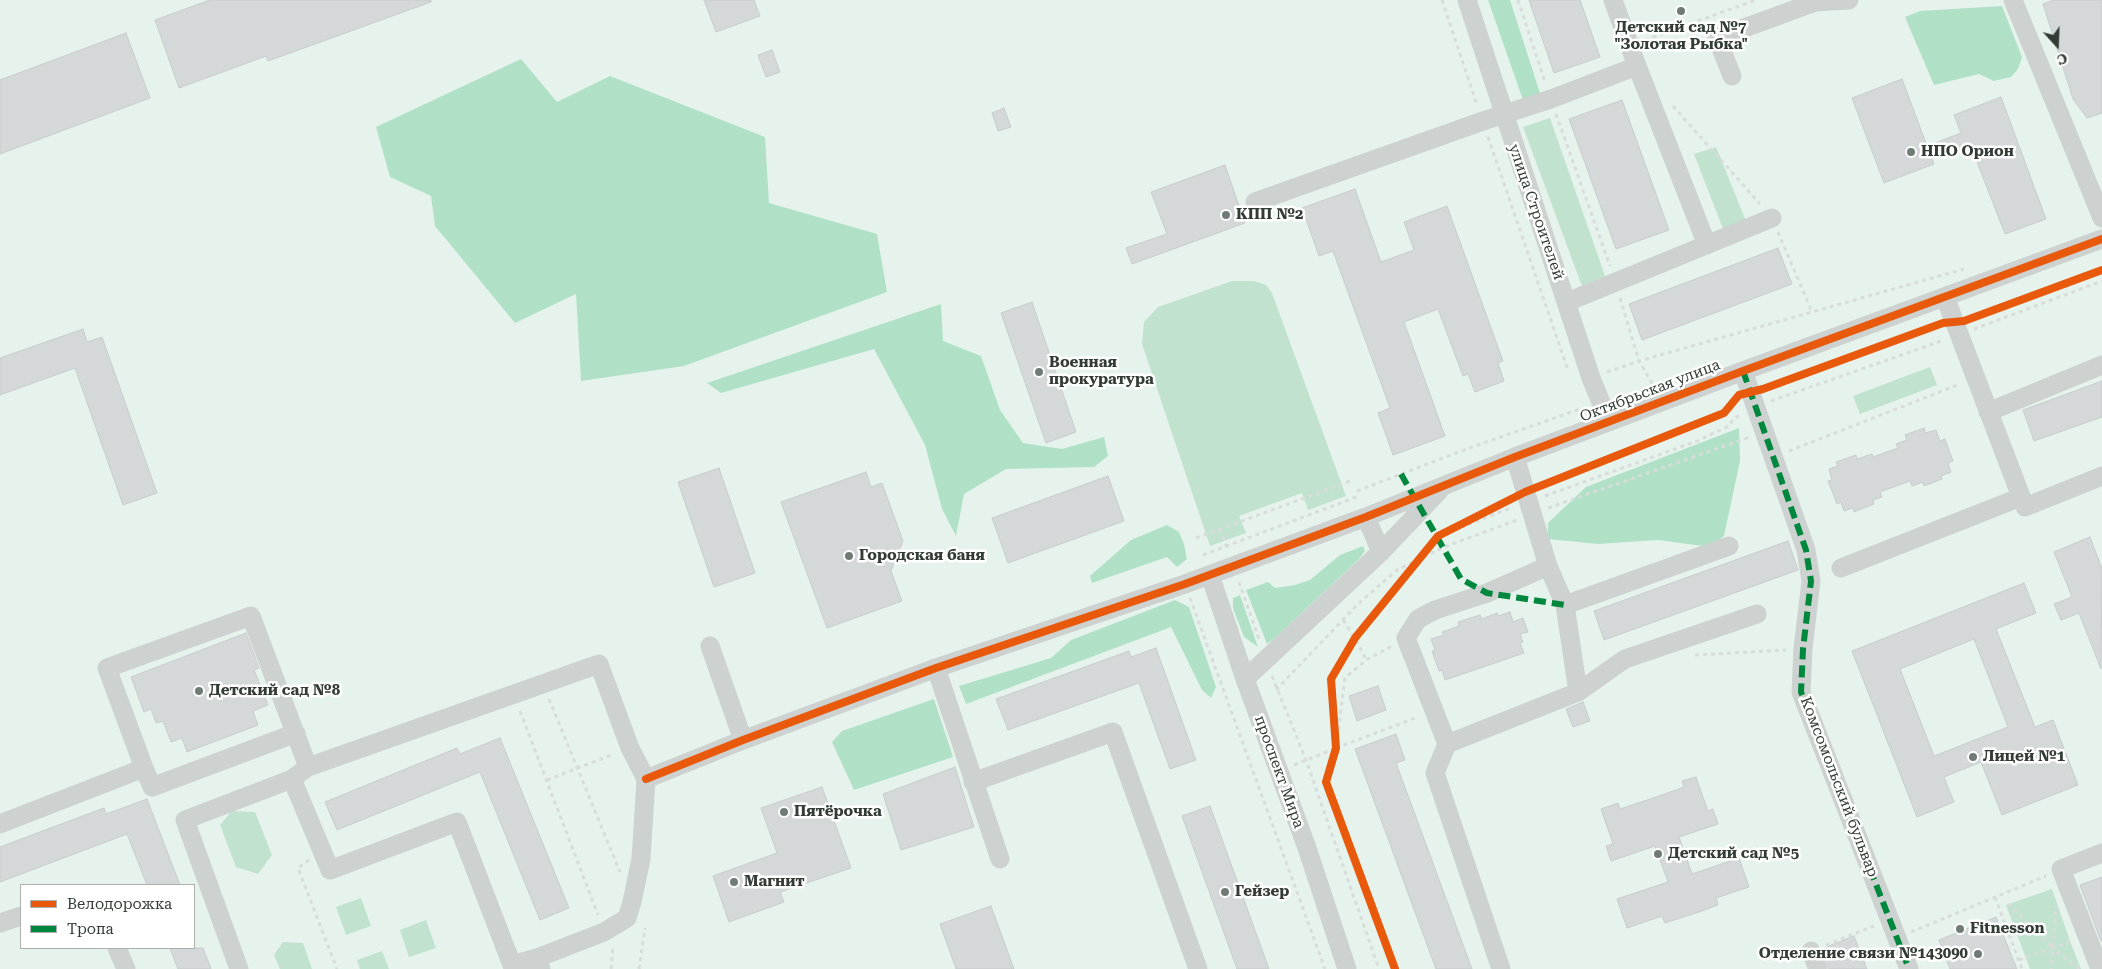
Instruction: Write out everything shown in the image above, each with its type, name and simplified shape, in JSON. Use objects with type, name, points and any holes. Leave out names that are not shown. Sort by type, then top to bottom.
[{"type":"street","name":"улица Строителей","points":[[1467,0],[1591,378],[1609,422]]},
{"type":"street","points":[[1613,0],[1707,245]]},
{"type":"street","points":[[1732,76],[1717,38],[1815,2],[1849,0]]},
{"type":"street","points":[[2013,0],[2102,218]]},
{"type":"street","points":[[1255,202],[1482,121],[1551,99],[1637,66]]},
{"type":"street","points":[[1567,302],[1772,218]]},
{"type":"street","name":"Октябрьская улица","points":[[646,779],[743,740],[936,668],[1210,575],[1366,517],[1662,401],[2102,239]]},
{"type":"street","points":[[1945,297],[2024,507],[2102,476]]},
{"type":"street","points":[[1988,412],[2102,364]]},
{"type":"street","name":"Комсомольский бульвар","points":[[1743,371],[1806,550],[1811,581],[1802,649],[1801,692],[1909,969]]},
{"type":"street","points":[[1515,457],[1548,566],[1565,605],[1578,692]]},
{"type":"street","points":[[1246,678],[1382,552],[1445,485]]},
{"type":"street","points":[[1841,568],[2021,497]]},
{"type":"street","points":[[1366,517],[1382,552]]},
{"type":"street","points":[[1565,605],[1729,546]]},
{"type":"street","points":[[1502,969],[1436,772],[1447,744],[1406,638],[1418,619],[1487,593],[1548,566]]},
{"type":"street","name":"проспект Мира","points":[[1210,575],[1347,969]]},
{"type":"street","points":[[1447,744],[1578,692],[1625,659],[1757,614]]},
{"type":"street","points":[[296,733],[152,787],[107,668],[251,616],[296,733],[308,767]]},
{"type":"street","points":[[710,646],[743,740]]},
{"type":"street","points":[[239,969],[185,820],[292,779],[308,767],[600,664],[630,748],[646,779],[641,859],[632,902],[627,918],[609,936],[539,964],[506,967],[457,822],[330,870],[292,779]]},
{"type":"street","points":[[936,668],[1000,859]]},
{"type":"street","points":[[973,782],[1113,732],[1198,969]]},
{"type":"street","points":[[0,824],[144,768]]},
{"type":"street","points":[[2100,969],[2061,870],[2102,853]]},
{"type":"street","points":[[0,923],[20,916]]},
{"type":"street","points":[[118,949],[126,969]]},
{"type":"street","points":[[1811,951],[1818,969]]},
{"type":"path","points":[[1442,0],[1570,375]]},
{"type":"path","points":[[1518,0],[1615,281],[1639,361],[1662,401]]},
{"type":"path","points":[[1630,45],[1756,0]]},
{"type":"path","points":[[1669,102],[1772,218],[1812,312]]},
{"type":"path","points":[[1591,378],[1639,361],[1968,268]]},
{"type":"path","points":[[1774,457],[1975,378]]},
{"type":"path","points":[[1580,400],[1590,429]]},
{"type":"path","points":[[1357,491],[1460,451],[1584,408]]},
{"type":"path","points":[[1276,690],[1358,604],[1397,570],[1444,547],[1764,431]]},
{"type":"path","points":[[1196,538],[1353,480]]},
{"type":"path","points":[[1407,574],[1438,536],[1525,492]]},
{"type":"path","points":[[1202,555],[1359,496]]},
{"type":"path","points":[[1219,530],[1267,660],[1276,690],[1306,760],[1379,969]]},
{"type":"path","points":[[1185,584],[1325,969]]},
{"type":"path","points":[[1343,620],[1366,660]]},
{"type":"path","points":[[1350,646],[1361,631]]},
{"type":"path","points":[[1334,757],[1345,678],[1366,660],[1406,638]]},
{"type":"path","points":[[1694,655],[1802,649]]},
{"type":"path","points":[[542,683],[621,876]]},
{"type":"path","points":[[513,694],[609,936],[611,969]]},
{"type":"path","points":[[1333,709],[1336,748]]},
{"type":"path","points":[[1256,779],[1433,711]]},
{"type":"path","points":[[547,780],[630,748]]},
{"type":"path","points":[[322,851],[298,868],[337,969]]},
{"type":"path","points":[[1897,938],[2061,870]]},
{"type":"path","points":[[1995,897],[2022,969]]},
{"type":"path","points":[[2051,969],[2056,902]]},
{"type":"path","points":[[2008,904],[2053,948],[2080,969]]},
{"type":"path","points":[[1811,951],[1890,919]]},
{"type":"path","points":[[639,969],[645,928]]},
{"type":"path","points":[[2018,960],[2070,941]]},
{"type":"green space","points":[[1488,0],[1510,0],[1540,93],[1523,100]]},
{"type":"green space","points":[[2002,6],[2022,57],[2018,69],[2011,77],[1994,81],[1979,74],[1934,85],[1905,17],[1920,11]]},
{"type":"green space","points":[[521,59],[557,102],[610,76],[765,137],[769,203],[877,234],[887,292],[684,366],[581,381],[576,294],[515,323],[435,226],[431,196],[390,177],[376,127]]},
{"type":"green space","points":[[1550,118],[1605,276],[1582,286],[1523,127]]},
{"type":"green space","points":[[1716,147],[1746,221],[1723,229],[1694,154]]},
{"type":"green space","points":[[1232,281],[1254,281],[1266,285],[1272,293],[1346,496],[1308,510],[1302,493],[1239,516],[1246,533],[1210,546],[1142,344],[1144,322],[1158,307]]},
{"type":"green space","points":[[941,304],[943,341],[981,356],[1000,410],[1023,443],[1062,449],[1104,437],[1108,456],[1094,467],[1006,469],[964,494],[956,536],[942,509],[925,445],[874,349],[721,393],[707,383]]},
{"type":"green space","points":[[1930,367],[1937,385],[1860,414],[1853,396]]},
{"type":"green space","points":[[1739,428],[1740,461],[1724,536],[1710,547],[1658,540],[1598,544],[1548,539],[1548,523],[1586,487]]},
{"type":"green space","points":[[1167,525],[1179,532],[1184,544],[1187,559],[1177,567],[1167,557],[1092,583],[1090,576],[1131,540]]},
{"type":"green space","points":[[1363,546],[1365,551],[1359,559],[1267,644],[1246,590],[1268,582],[1275,588],[1295,585],[1310,580],[1340,555]]},
{"type":"green space","points":[[1240,595],[1258,647],[1244,637],[1233,608],[1233,598]]},
{"type":"green space","points":[[1175,600],[1189,607],[1216,687],[1211,698],[1202,690],[1171,627],[966,704],[959,686],[1051,658],[1071,640]]},
{"type":"green space","points":[[934,699],[953,757],[854,790],[832,742],[842,731]]},
{"type":"green space","points":[[232,811],[255,812],[272,855],[258,874],[236,867],[220,825]]},
{"type":"green space","points":[[2052,889],[2081,969],[2030,969],[2006,905]]},
{"type":"green space","points":[[361,898],[371,926],[346,935],[336,907]]},
{"type":"green space","points":[[426,920],[436,948],[409,957],[400,930]]},
{"type":"green space","points":[[283,942],[303,943],[312,969],[280,969],[274,955]]},
{"type":"green space","points":[[382,951],[389,969],[360,969],[357,960]]},
{"type":"building","points":[[210,0],[431,0],[431,2],[268,61],[266,56],[179,88],[155,20]]},
{"type":"building","points":[[704,0],[754,0],[760,16],[716,32]]},
{"type":"building","points":[[1529,0],[1580,0],[1600,57],[1554,73]]},
{"type":"building","points":[[2054,0],[2102,0],[2102,113],[2087,118],[2073,99],[2043,4]]},
{"type":"building","points":[[126,33],[150,98],[0,154],[0,80]]},
{"type":"building","points":[[772,50],[780,72],[766,77],[758,55]]},
{"type":"building","name":"НПО Орион","points":[[1902,79],[1927,146],[1961,133],[1954,115],[2001,97],[2046,219],[2005,234],[1970,144],[1932,159],[1934,164],[1884,183],[1852,98]]},
{"type":"building","points":[[1622,100],[1669,230],[1616,249],[1569,119]]},
{"type":"building","points":[[1004,108],[1011,127],[998,131],[992,113]]},
{"type":"building","name":"КПП №2","points":[[1225,165],[1245,223],[1132,264],[1126,248],[1167,234],[1151,192]]},
{"type":"building","points":[[1355,189],[1381,262],[1414,250],[1404,222],[1447,206],[1503,361],[1498,363],[1504,381],[1475,392],[1468,374],[1463,376],[1438,309],[1404,322],[1445,436],[1393,455],[1378,413],[1390,408],[1333,251],[1319,256],[1302,208]]},
{"type":"building","points":[[1778,248],[1792,284],[1642,340],[1629,304]]},
{"type":"building","name":"Военная прокуратура","points":[[1032,302],[1076,432],[1046,443],[1001,313]]},
{"type":"building","points":[[83,329],[87,342],[102,337],[157,493],[123,505],[75,368],[0,395],[0,358]]},
{"type":"building","points":[[2102,381],[2102,417],[2034,441],[2023,410]]},
{"type":"building","points":[[1924,428],[1925,433],[1936,430],[1940,441],[1945,439],[1953,461],[1948,463],[1951,472],[1941,476],[1942,479],[1924,486],[1923,482],[1912,486],[1910,481],[1880,492],[1882,497],[1873,500],[1874,504],[1854,512],[1853,508],[1844,511],[1841,502],[1837,504],[1828,481],[1832,480],[1829,469],[1838,466],[1836,462],[1856,455],[1857,459],[1872,454],[1873,457],[1898,448],[1896,444],[1907,440],[1905,435]]},
{"type":"building","points":[[719,468],[755,573],[714,587],[678,482]]},
{"type":"building","name":"Городская баня","points":[[866,472],[871,487],[882,483],[903,541],[891,571],[902,601],[827,628],[781,502]]},
{"type":"building","points":[[1108,476],[1124,521],[1008,563],[992,518]]},
{"type":"building","points":[[2090,537],[2102,569],[2101,669],[2079,613],[2061,620],[2054,604],[2072,597],[2054,552]]},
{"type":"building","points":[[1788,541],[1798,570],[1604,640],[1594,611]]},
{"type":"building","points":[[2024,583],[2036,613],[1996,629],[2035,727],[2053,720],[2078,785],[2002,815],[1981,762],[1944,777],[1954,802],[1917,817],[1852,651]],"holes":[[[1974,639],[2008,727],[1934,756],[1900,669]]]},
{"type":"building","points":[[1510,612],[1513,622],[1523,618],[1528,632],[1520,634],[1523,642],[1520,643],[1524,653],[1445,680],[1442,670],[1439,671],[1432,651],[1435,650],[1431,639],[1444,635],[1442,632],[1459,626],[1458,622],[1480,615],[1482,619],[1497,613],[1498,616]]},
{"type":"building","name":"Детский сад №8","points":[[246,633],[259,668],[254,670],[268,705],[253,711],[258,725],[187,752],[182,738],[171,742],[163,721],[156,723],[151,709],[144,712],[131,677]]},
{"type":"building","points":[[1156,648],[1196,760],[1170,769],[1139,683],[1008,730],[996,699],[1129,651],[1131,657]]},
{"type":"building","points":[[1378,686],[1386,710],[1357,721],[1349,696]]},
{"type":"building","points":[[1583,702],[1590,721],[1573,727],[1566,709]]},
{"type":"building","points":[[1396,734],[1405,760],[1396,763],[1472,969],[1436,969],[1355,749]]},
{"type":"building","points":[[500,738],[569,908],[540,920],[480,772],[337,830],[325,802],[457,748],[460,754]]},
{"type":"building","points":[[955,767],[974,827],[901,850],[883,794]]},
{"type":"building","points":[[1696,777],[1708,811],[1713,809],[1718,824],[1679,837],[1692,874],[1739,858],[1749,887],[1716,898],[1718,905],[1702,911],[1665,923],[1662,916],[1627,928],[1617,899],[1668,882],[1655,846],[1611,861],[1606,846],[1613,844],[1601,809],[1618,803],[1620,809],[1662,795],[1684,787],[1682,781]]},
{"type":"building","points":[[822,787],[851,868],[780,892],[784,902],[729,922],[713,876],[777,853],[761,808]]},
{"type":"building","points":[[147,799],[180,884],[147,884],[127,834],[0,882],[0,847],[104,808],[106,814]]},
{"type":"building","name":"Гейзер","points":[[1210,806],[1269,969],[1237,969],[1182,816]]},
{"type":"building","points":[[2102,877],[2102,941],[2101,941],[2080,885]]},
{"type":"building","points":[[991,906],[1014,969],[956,969],[940,924]]},
{"type":"building","name":"Отделение связи №143090","points":[[1996,917],[2017,969],[1950,969],[1939,940]]},
{"type":"building","points":[[1854,936],[1867,969],[1829,969],[1822,949]]},
{"type":"building","points":[[203,948],[211,969],[178,969],[170,949]]},
{"type":"marked path","points":[[1743,371],[1806,550],[1811,581],[1803,649],[1801,692],[1909,969]]},
{"type":"marked path","points":[[1401,474],[1461,579],[1487,593],[1565,605]]},
{"type":"cycle path","points":[[646,779],[743,740],[936,668],[1185,584],[1366,517],[1515,457],[2102,239]]},
{"type":"cycle path","points":[[1395,969],[1326,782],[1336,748],[1331,679],[1355,638],[1438,536],[1525,492],[1724,413],[1739,395],[1763,389],[1943,323],[1964,321],[2102,270]]},
{"type":"place","name":"Детский сад №7 \"Золотая Рыбка\"","points":[[1681,11]]},
{"type":"place","name":"НПО Орион","points":[[1911,152]]},
{"type":"place","name":"КПП №2","points":[[1226,215]]},
{"type":"place","name":"Военная прокуратура","points":[[1039,372]]},
{"type":"place","name":"Городская баня","points":[[849,556]]},
{"type":"place","name":"Детский сад №8","points":[[199,691]]},
{"type":"place","name":"Лицей №1","points":[[1973,757]]},
{"type":"place","name":"Пятёрочка","points":[[784,812]]},
{"type":"place","name":"Детский сад №5","points":[[1658,854]]},
{"type":"place","name":"Магнит","points":[[734,882]]},
{"type":"place","name":"Гейзер","points":[[1225,892]]},
{"type":"place","name":"Fitnesson","points":[[1960,929]]},
{"type":"place","name":"Отделение связи №143090","points":[[1978,954]]}]
